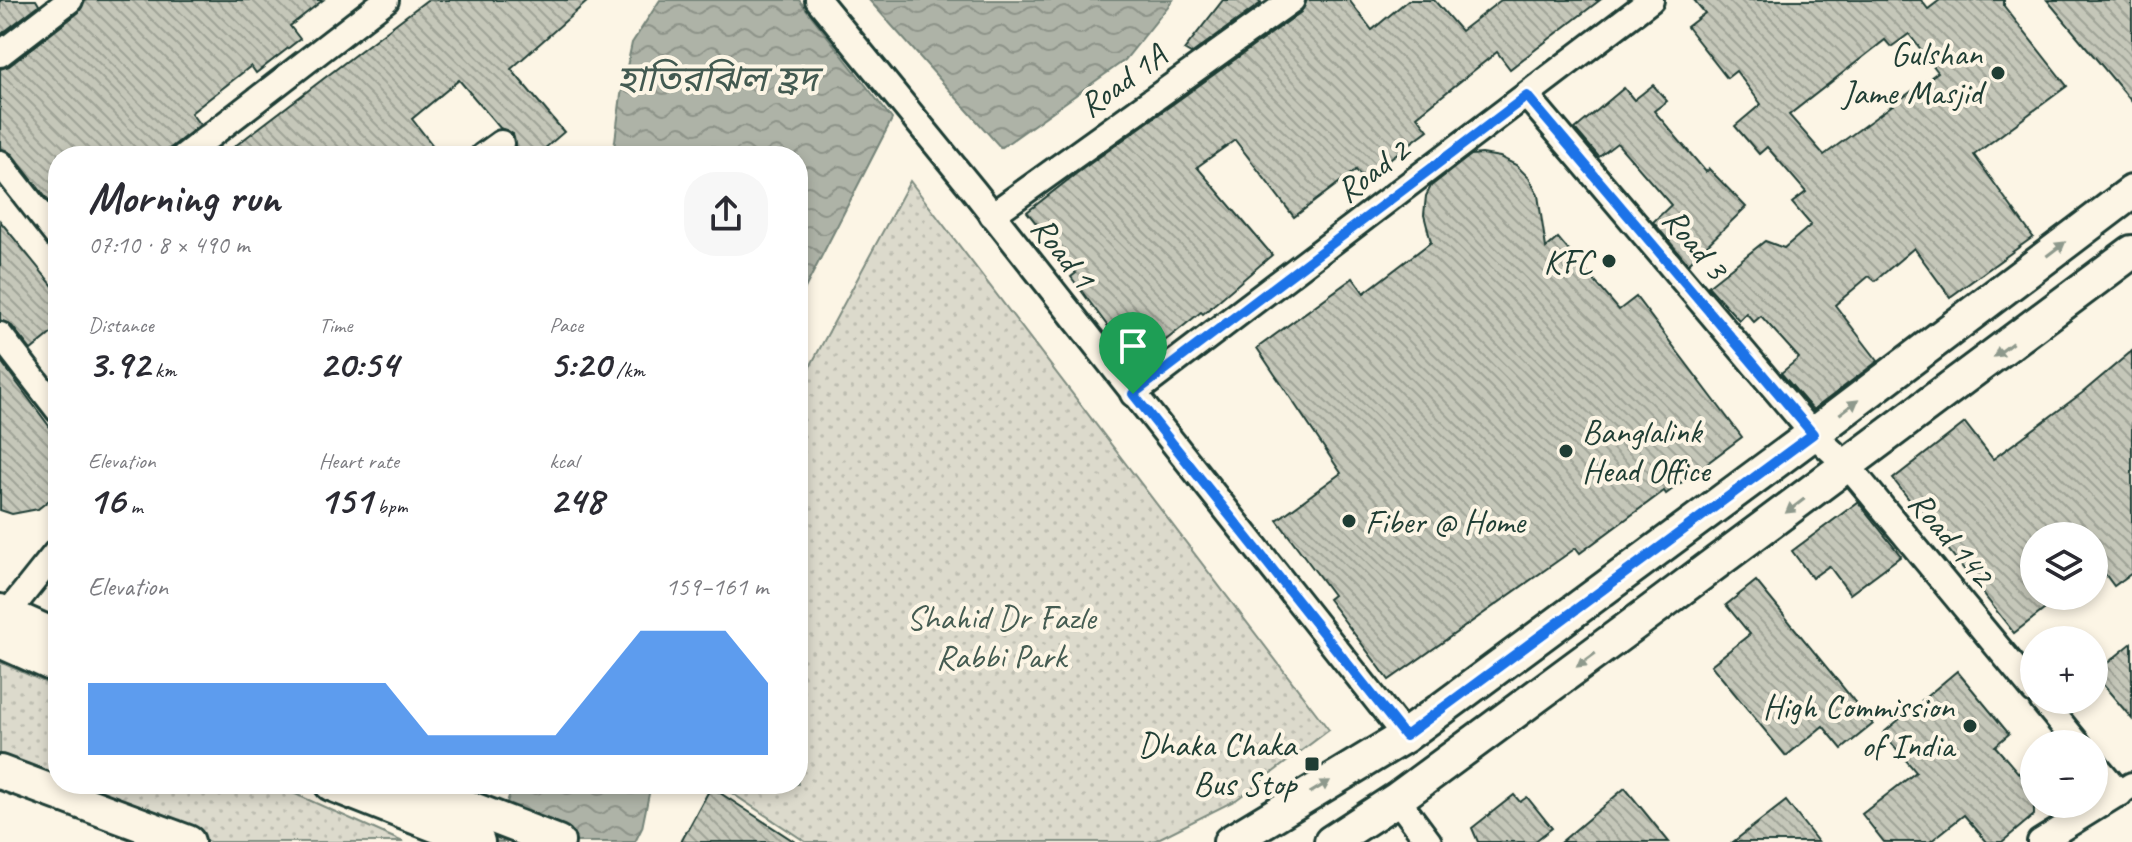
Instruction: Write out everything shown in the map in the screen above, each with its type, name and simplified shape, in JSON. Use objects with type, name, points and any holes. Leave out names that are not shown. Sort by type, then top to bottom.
[{"type":"main road","points":[[1230,842],[1405,736],[1813,434],[2132,192]]},
{"type":"main road","points":[[1331,842],[1397,799],[2132,252]]},
{"type":"main road","points":[[2,623],[48,634]]},
{"type":"main road","points":[[2,623],[48,659]]},
{"type":"main road","points":[[0,772],[48,790]]},
{"type":"main road","points":[[59,794],[188,842]]},
{"type":"main road","points":[[368,794],[558,842]]},
{"type":"main road","points":[[422,794],[453,817],[478,842]]},
{"type":"street","points":[[0,54],[70,0]]},
{"type":"street","points":[[197,146],[386,0]]},
{"type":"street","name":"Road 1","points":[[818,0],[1405,736]]},
{"type":"street","name":"Road 1A","points":[[992,215],[1292,0]]},
{"type":"street","name":"Road 2","points":[[1133,394],[1651,0]]},
{"type":"street","name":"Road 3","points":[[1527,96],[1813,434],[1848,466]]},
{"type":"street","points":[[0,163],[48,224]]},
{"type":"street","points":[[0,335],[48,397]]},
{"type":"street","name":"Road 142","points":[[1848,466],[2020,674]]},
{"type":"street","points":[[2,623],[48,563]]},
{"type":"street","points":[[2053,714],[2067,730]]},
{"type":"street","points":[[2040,842],[2126,789],[2108,774]]},
{"type":"street","points":[[1397,799],[1429,842]]},
{"type":"green space","name":"Shahid Dr Fazle Rabbi Park","points":[[910,181],[1329,730],[1236,800],[1148,842],[806,842],[733,794],[808,794],[808,370]]},
{"type":"green space","points":[[0,662],[48,684],[48,787],[0,771]]},
{"type":"green space","points":[[68,794],[295,794],[403,842],[210,842]]},
{"type":"water","name":"হাতিরঝিল হ্রদ","points":[[660,0],[799,0],[892,119],[808,283],[808,146],[614,146],[632,43]]},
{"type":"water","points":[[869,0],[1173,0],[1125,60],[1001,148]]},
{"type":"water","points":[[510,794],[649,794],[642,828],[635,842],[494,842]]},
{"type":"building","points":[[0,0],[36,0],[39,5],[0,35]]},
{"type":"building","points":[[85,0],[323,0],[290,26],[300,39],[256,73],[251,66],[191,113],[200,125],[173,146],[48,146],[48,200],[12,154],[0,148],[0,69],[9,66],[79,12]]},
{"type":"building","points":[[427,0],[589,0],[511,69],[564,132],[548,146],[515,146],[513,134],[500,128],[459,80],[412,119],[433,146],[235,146]]},
{"type":"building","points":[[1223,0],[1257,0],[1261,3],[1191,54],[1184,50]]},
{"type":"building","points":[[1307,0],[1349,0],[1372,30],[1408,0],[1434,0],[1461,31],[1501,0],[1600,0],[1510,69],[1497,52],[1417,116],[1428,130],[1363,179],[1356,170],[1294,217],[1235,140],[1197,167],[1272,255],[1203,314],[1201,312],[1136,364],[1071,277],[1076,273],[1027,212],[1301,12]]},
{"type":"building","points":[[1694,0],[1921,0],[1928,9],[1940,0],[2004,0],[2004,6],[2067,86],[1974,155],[2033,237],[1950,297],[1914,248],[1875,281],[1869,276],[1835,305],[1878,361],[1813,410],[1781,373],[1799,358],[1761,316],[1754,322],[1746,313],[1739,320],[1708,286],[1765,241],[1784,248],[1811,225],[1792,203],[1806,192],[1767,147],[1759,154],[1735,126],[1761,104],[1736,71],[1727,78],[1687,27],[1705,13]],"holes":[[[1909,34],[1938,72],[1824,155],[1789,115],[1885,40],[1891,47]]]},
{"type":"building","points":[[2047,0],[2132,0],[2132,102]]},
{"type":"building","points":[[1653,85],[1667,101],[1654,111],[1706,172],[1709,169],[1746,207],[1688,264],[1653,222],[1671,205],[1617,143],[1599,157],[1575,129],[1624,88],[1634,100]]},
{"type":"building","points":[[1471,155],[1500,157],[1516,165],[1529,178],[1538,195],[1546,248],[1558,238],[1619,310],[1636,297],[1742,437],[1666,494],[1664,491],[1580,553],[1576,548],[1389,680],[1328,599],[1333,595],[1277,520],[1341,473],[1257,348],[1353,278],[1364,293],[1431,242],[1424,215],[1426,196],[1431,186]]},
{"type":"building","points":[[0,221],[48,280],[48,336],[31,350],[12,326],[0,320]]},
{"type":"building","points":[[2132,351],[2132,573],[2114,586],[2108,578],[2108,522],[2020,522],[2020,610],[2044,610],[2014,633],[1893,479],[1965,423],[1993,459],[2082,393]]},
{"type":"building","points":[[0,360],[48,425],[48,501],[38,509],[12,514],[0,510]]},
{"type":"building","points":[[1858,502],[1901,556],[1850,594],[1829,566],[1812,578],[1792,551]]},
{"type":"building","points":[[1756,581],[1873,724],[1842,749],[1823,726],[1786,756],[1711,665],[1750,634],[1726,605]]},
{"type":"building","points":[[2132,643],[2132,719],[2108,691],[2108,663]]},
{"type":"building","points":[[1957,671],[2009,734],[1995,746],[2020,775],[2020,818],[2030,818],[2002,842],[1987,842],[1964,815],[1930,842],[1884,842],[1862,814],[1916,772],[1883,733]]},
{"type":"building","points":[[1625,788],[1669,842],[1561,842]]},
{"type":"building","points":[[707,794],[722,794],[795,842],[681,842]]},
{"type":"building","points":[[1514,795],[1520,802],[1527,797],[1552,828],[1534,842],[1478,842],[1472,828]]},
{"type":"building","points":[[1786,801],[1818,842],[1733,842]]},
{"type":"place","name":"Gulshan Jame Masjid","points":[[1998,73]]},
{"type":"place","name":"KFC","points":[[1609,261]]},
{"type":"place","name":"Banglalink Head Office","points":[[1566,451]]},
{"type":"place","name":"Fiber @ Home","points":[[1349,521]]},
{"type":"place","name":"High Commission of India","points":[[1970,726]]},
{"type":"place","name":"Dhaka Chaka Bus Stop","points":[[1312,764]]},
{"type":"route","points":[[1527,96],[1813,434],[1405,736],[1133,394],[1527,96]]}]
